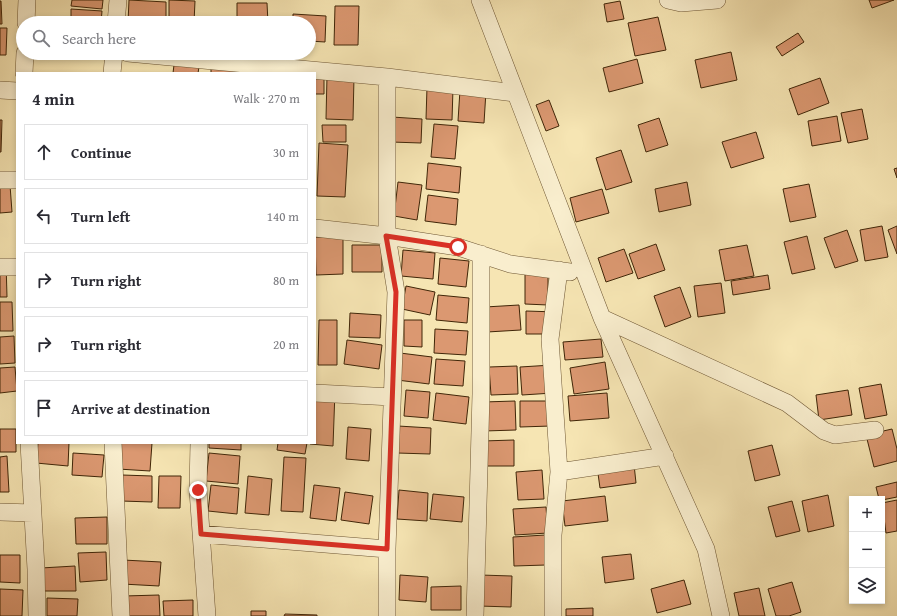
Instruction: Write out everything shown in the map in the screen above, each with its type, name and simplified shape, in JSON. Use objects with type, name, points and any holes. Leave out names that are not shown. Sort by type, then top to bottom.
[{"type":"street","points":[[26,16],[27,0]]},
{"type":"street","points":[[117,16],[118,0]]},
{"type":"street","points":[[480,0],[602,318],[706,549],[722,616]]},
{"type":"street","points":[[668,0],[681,3],[717,0]]},
{"type":"street","points":[[24,72],[25,60]]},
{"type":"street","points":[[112,72],[113,60]]},
{"type":"street","points":[[204,60],[387,77],[515,93]]},
{"type":"street","points":[[387,77],[386,236],[396,292],[387,549],[387,616]]},
{"type":"street","points":[[0,90],[16,91]]},
{"type":"street","points":[[0,180],[16,180]]},
{"type":"street","points":[[316,228],[386,236],[458,247],[510,264],[584,274]]},
{"type":"street","points":[[475,616],[481,394],[481,254]]},
{"type":"street","points":[[0,267],[16,268]]},
{"type":"street","points":[[553,616],[553,535],[559,472],[550,339],[559,270]]},
{"type":"street","points":[[602,318],[787,403],[824,431],[835,435],[875,430]]},
{"type":"street","points":[[316,394],[392,397]]},
{"type":"street","points":[[29,444],[37,616]]},
{"type":"street","points":[[113,444],[121,616]]},
{"type":"street","points":[[200,444],[198,490],[207,616]]},
{"type":"street","points":[[559,472],[665,456]]},
{"type":"street","points":[[0,512],[33,513]]},
{"type":"street","points":[[201,534],[387,549]]},
{"type":"building","points":[[72,0],[103,0],[102,9],[71,6]]},
{"type":"building","points":[[129,0],[166,2],[166,16],[128,16]]},
{"type":"building","points":[[169,0],[195,1],[194,16],[169,16]]},
{"type":"building","points":[[869,0],[894,0],[872,8]]},
{"type":"building","points":[[1,1],[2,24],[0,24]]},
{"type":"building","points":[[620,1],[624,19],[607,22],[604,4]]},
{"type":"building","points":[[237,3],[267,3],[268,16],[237,16]]},
{"type":"building","points":[[335,6],[359,6],[358,45],[334,45]]},
{"type":"building","points":[[71,9],[102,11],[102,16],[71,16]]},
{"type":"building","points":[[293,14],[326,16],[325,42],[316,41],[316,16],[293,16]]},
{"type":"building","points":[[658,17],[666,50],[635,56],[628,23]]},
{"type":"building","points":[[0,28],[7,28],[6,55],[0,55]]},
{"type":"building","points":[[798,33],[804,42],[782,56],[776,47]]},
{"type":"building","points":[[731,52],[737,80],[701,88],[695,60]]},
{"type":"building","points":[[637,59],[643,83],[609,92],[603,68]]},
{"type":"building","points":[[175,60],[200,61],[198,72],[173,72]]},
{"type":"building","points":[[211,65],[236,66],[236,72],[211,72]]},
{"type":"building","points":[[316,74],[324,74],[324,94],[316,94]]},
{"type":"building","points":[[327,76],[354,77],[353,120],[326,119]]},
{"type":"building","points":[[820,78],[829,103],[798,115],[789,89]]},
{"type":"building","points":[[427,87],[453,88],[452,120],[426,119]]},
{"type":"building","points":[[460,90],[486,91],[484,123],[458,121]]},
{"type":"building","points":[[549,100],[559,126],[546,131],[536,105]]},
{"type":"building","points":[[862,109],[868,139],[848,143],[841,113]]},
{"type":"building","points":[[837,116],[841,141],[812,146],[808,121]]},
{"type":"building","points":[[392,117],[422,119],[421,143],[391,142]]},
{"type":"building","points":[[659,118],[668,145],[646,152],[638,125]]},
{"type":"building","points":[[0,120],[2,120],[1,152],[0,152]]},
{"type":"building","points":[[434,124],[458,126],[455,159],[431,157]]},
{"type":"building","points":[[322,125],[346,125],[346,142],[323,142]]},
{"type":"building","points":[[756,132],[764,158],[731,168],[722,142]]},
{"type":"building","points":[[319,143],[348,145],[345,197],[317,196]]},
{"type":"building","points":[[621,150],[632,182],[606,190],[596,158]]},
{"type":"building","points":[[428,163],[461,167],[459,193],[426,189]]},
{"type":"building","points":[[897,168],[897,178],[894,169]]},
{"type":"building","points":[[398,182],[422,185],[417,220],[394,216]]},
{"type":"building","points":[[687,182],[691,205],[659,212],[655,189]]},
{"type":"building","points":[[809,184],[816,217],[790,222],[783,189]]},
{"type":"building","points":[[0,185],[10,185],[12,212],[0,213]]},
{"type":"building","points":[[602,189],[609,213],[576,222],[570,198]]},
{"type":"building","points":[[428,195],[458,199],[456,225],[425,221]]},
{"type":"building","points":[[882,226],[888,257],[865,261],[860,230]]},
{"type":"building","points":[[897,226],[897,254],[888,230]]},
{"type":"building","points":[[847,230],[858,261],[835,268],[824,238]]},
{"type":"building","points":[[807,236],[815,269],[792,274],[784,242]]},
{"type":"building","points":[[316,237],[343,237],[343,274],[316,275]]},
{"type":"building","points":[[656,244],[665,270],[638,279],[629,254]]},
{"type":"building","points":[[352,245],[382,245],[382,272],[352,272]]},
{"type":"building","points":[[747,245],[754,276],[725,281],[719,250]]},
{"type":"building","points":[[624,249],[633,273],[606,282],[598,258]]},
{"type":"building","points":[[403,250],[435,253],[433,279],[401,276]]},
{"type":"building","points":[[440,258],[469,261],[466,287],[438,284]]},
{"type":"building","points":[[0,262],[6,262],[7,297],[0,297]]},
{"type":"building","points":[[525,271],[548,271],[548,305],[525,304]]},
{"type":"building","points":[[768,275],[770,289],[733,295],[731,281]]},
{"type":"building","points":[[721,283],[725,313],[698,317],[694,286]]},
{"type":"building","points":[[406,286],[435,292],[430,315],[402,309]]},
{"type":"building","points":[[680,287],[691,317],[665,327],[654,296]]},
{"type":"building","points":[[438,295],[469,298],[467,323],[436,320]]},
{"type":"building","points":[[0,302],[12,302],[13,331],[0,331]]},
{"type":"building","points":[[519,305],[521,330],[487,332],[485,307]]},
{"type":"building","points":[[526,311],[557,312],[556,334],[526,334]]},
{"type":"building","points":[[350,313],[381,315],[380,338],[349,337]]},
{"type":"building","points":[[319,320],[337,320],[337,365],[318,365]]},
{"type":"building","points":[[404,320],[422,320],[422,347],[404,346]]},
{"type":"building","points":[[435,329],[468,331],[466,355],[434,353]]},
{"type":"building","points":[[14,336],[15,363],[0,364],[0,337]]},
{"type":"building","points":[[601,339],[603,357],[565,360],[563,342]]},
{"type":"building","points":[[347,340],[382,345],[379,369],[344,364]]},
{"type":"building","points":[[400,353],[432,357],[429,384],[397,380]]},
{"type":"building","points":[[436,359],[465,361],[463,386],[434,384]]},
{"type":"building","points":[[605,362],[609,389],[574,394],[570,368]]},
{"type":"building","points":[[552,365],[553,393],[522,395],[520,367]]},
{"type":"building","points":[[517,366],[518,394],[491,395],[489,367]]},
{"type":"building","points":[[15,367],[16,391],[0,393],[0,368]]},
{"type":"building","points":[[881,384],[887,415],[865,419],[859,388]]},
{"type":"building","points":[[316,390],[335,391],[333,446],[310,444],[316,444]]},
{"type":"building","points":[[406,390],[430,392],[428,418],[404,416]]},
{"type":"building","points":[[848,390],[852,415],[819,420],[816,395]]},
{"type":"building","points":[[436,393],[469,397],[466,424],[433,420]]},
{"type":"building","points":[[607,393],[609,418],[570,421],[568,396]]},
{"type":"building","points":[[515,401],[516,430],[484,431],[483,402]]},
{"type":"building","points":[[520,401],[550,401],[551,426],[520,427]]},
{"type":"building","points":[[398,426],[431,428],[430,454],[397,453]]},
{"type":"building","points":[[348,427],[371,429],[369,461],[346,459]]},
{"type":"building","points":[[0,429],[16,429],[16,452],[0,452]]},
{"type":"building","points":[[892,429],[897,449],[897,461],[874,467],[866,435]]},
{"type":"building","points":[[514,440],[514,466],[483,466],[482,441]]},
{"type":"building","points":[[38,444],[69,444],[68,466],[36,463]]},
{"type":"building","points":[[119,444],[152,444],[150,471],[118,469]]},
{"type":"building","points":[[209,444],[241,444],[241,450],[209,448]]},
{"type":"building","points":[[278,444],[307,444],[305,454],[277,450]]},
{"type":"building","points":[[772,445],[780,475],[755,481],[748,451]]},
{"type":"building","points":[[73,453],[104,455],[102,477],[72,475]]},
{"type":"building","points":[[209,453],[240,456],[238,484],[206,481]]},
{"type":"building","points":[[633,455],[636,483],[600,488],[596,459]]},
{"type":"building","points":[[7,456],[9,492],[0,492],[0,457]]},
{"type":"building","points":[[284,457],[306,458],[303,512],[281,511]]},
{"type":"building","points":[[542,470],[544,499],[518,500],[516,472]]},
{"type":"building","points":[[122,475],[152,476],[152,502],[121,501]]},
{"type":"building","points":[[159,476],[181,476],[180,508],[158,508]]},
{"type":"building","points":[[248,476],[272,479],[269,515],[245,513]]},
{"type":"building","points":[[897,482],[897,497],[885,499],[885,496],[878,496],[876,487]]},
{"type":"building","points":[[211,485],[239,488],[237,514],[208,511]]},
{"type":"building","points":[[314,485],[340,488],[336,521],[310,518]]},
{"type":"building","points":[[399,490],[428,493],[427,521],[397,519]]},
{"type":"building","points":[[345,492],[373,496],[369,524],[341,520]]},
{"type":"building","points":[[433,494],[464,497],[462,522],[430,519]]},
{"type":"building","points":[[828,495],[834,526],[808,532],[802,501]]},
{"type":"building","points":[[605,496],[608,521],[565,526],[562,501]]},
{"type":"building","points":[[897,500],[897,531],[886,533],[885,502]]},
{"type":"building","points":[[792,501],[800,531],[776,537],[768,507]]},
{"type":"building","points":[[546,507],[548,533],[515,535],[513,509]]},
{"type":"building","points":[[107,517],[107,544],[76,544],[75,518]]},
{"type":"building","points":[[545,535],[546,565],[514,566],[513,537]]},
{"type":"building","points":[[106,552],[107,580],[80,582],[78,553]]},
{"type":"building","points":[[631,554],[634,579],[605,583],[602,557]]},
{"type":"building","points":[[0,555],[20,555],[20,583],[0,582]]},
{"type":"building","points":[[123,560],[161,562],[159,586],[122,584]]},
{"type":"building","points":[[75,566],[76,591],[41,591],[41,568]]},
{"type":"building","points":[[400,575],[428,577],[426,602],[399,600]]},
{"type":"building","points":[[480,575],[512,576],[511,607],[479,606]]},
{"type":"building","points":[[684,580],[691,604],[657,613],[651,589]]},
{"type":"building","points":[[792,582],[801,612],[789,616],[776,616],[768,589]]},
{"type":"building","points":[[461,586],[461,610],[431,610],[431,587]]},
{"type":"building","points":[[759,588],[765,616],[739,616],[734,593]]},
{"type":"building","points":[[0,589],[23,590],[22,616],[0,616]]},
{"type":"building","points":[[159,595],[160,616],[125,616],[124,596]]},
{"type":"building","points":[[47,598],[78,599],[77,616],[47,616]]},
{"type":"building","points":[[193,600],[193,616],[164,616],[163,601]]},
{"type":"building","points":[[593,608],[593,616],[566,616],[566,609]]},
{"type":"building","points":[[251,611],[266,611],[266,616],[251,616]]},
{"type":"building","points":[[285,614],[317,615],[317,616],[284,616]]},
{"type":"route","points":[[198,490],[201,534],[387,549],[396,292],[386,236],[458,247]]}]
